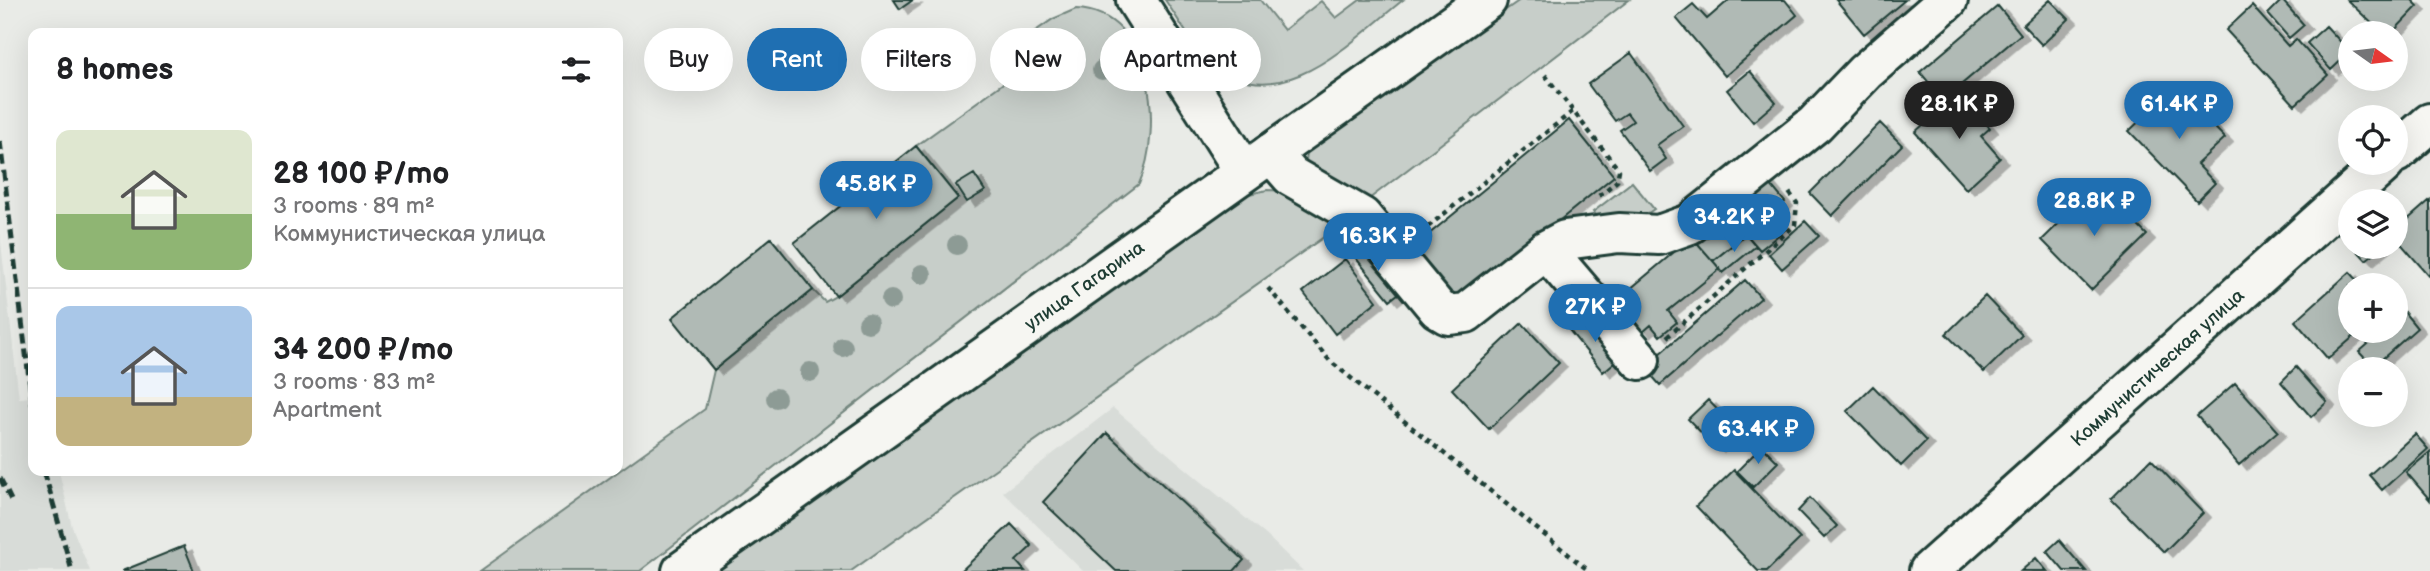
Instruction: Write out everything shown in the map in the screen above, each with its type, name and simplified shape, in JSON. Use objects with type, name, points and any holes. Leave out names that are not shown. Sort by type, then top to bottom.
[{"type":"main road","points":[[1136,0],[1257,162],[1291,176],[1362,217],[1438,309],[1448,314],[1466,313],[1546,250],[1566,240],[1593,234],[1659,235],[1690,224],[1815,124],[1865,72],[1948,0]]},
{"type":"main road","name":"улица Гагарина","points":[[682,571],[1487,0]]},
{"type":"main road","points":[[2408,142],[2430,122]]},
{"type":"main road","name":"Коммунистическая улица","points":[[1929,571],[2372,175]]},
{"type":"main road","points":[[1546,250],[1640,360]]},
{"type":"path","points":[[1545,75],[1619,170],[1617,181],[1587,206]]},
{"type":"path","points":[[1419,235],[1573,111]]},
{"type":"path","points":[[1640,360],[1741,276],[1796,225],[1797,203],[1765,164]]},
{"type":"path","points":[[1268,288],[1330,361],[1589,571]]},
{"type":"shaded area","points":[[1165,0],[1260,0],[1284,30],[1321,1],[1336,18],[1360,0],[1403,0],[1361,35],[1314,68],[1290,78],[1264,83],[1261,83],[1261,28],[1184,28]]},
{"type":"shaded area","points":[[1520,0],[1629,0],[1369,199],[1338,191],[1311,175],[1306,166],[1308,148]]},
{"type":"shaded area","points":[[1076,9],[1102,15],[1119,28],[1100,28],[1100,91],[1148,91],[1151,133],[1147,161],[1139,184],[640,571],[480,571],[612,476],[623,476],[623,468],[705,409],[714,370],[813,290],[825,302],[836,296],[958,198],[916,146],[992,91],[1086,91],[1086,28],[1040,28]]},
{"type":"shaded area","points":[[1632,182],[1654,209],[1635,222],[1600,223],[1593,212]]},
{"type":"shaded area","points":[[1267,190],[1289,191],[1345,222],[851,571],[717,571],[1240,196]]},
{"type":"shaded area","points":[[0,234],[19,398],[28,397],[28,476],[60,476],[72,527],[90,571],[0,571]]},
{"type":"shaded area","points":[[1113,408],[1267,536],[1303,571],[1083,571],[1003,492]]},
{"type":"building","points":[[894,0],[913,0],[900,9]]},
{"type":"building","points":[[1729,0],[1785,0],[1797,15],[1725,76],[1676,18],[1693,4],[1707,19]]},
{"type":"building","points":[[1836,0],[1905,0],[1864,34]]},
{"type":"building","points":[[2050,0],[2069,19],[2042,45],[2023,25]]},
{"type":"building","points":[[2282,0],[2304,25],[2289,38],[2268,14]]},
{"type":"building","points":[[2347,0],[2412,0],[2418,6],[2404,21],[2369,21]]},
{"type":"building","points":[[1998,6],[2021,34],[1943,100],[1920,72]]},
{"type":"building","points":[[2252,6],[2288,46],[2296,39],[2328,75],[2295,105],[2226,30]]},
{"type":"building","points":[[2326,26],[2338,39],[2338,63],[2331,70],[2307,43]]},
{"type":"building","points":[[1631,53],[1683,126],[1657,145],[1666,159],[1650,171],[1620,130],[1633,121],[1627,113],[1615,121],[1588,84]]},
{"type":"building","points":[[1750,71],[1776,102],[1753,122],[1727,90]]},
{"type":"building","points":[[2175,87],[2225,138],[2197,164],[2215,183],[2197,201],[2129,131]]},
{"type":"building","points":[[1959,93],[1990,128],[1981,136],[2000,158],[1966,189],[1915,132]]},
{"type":"building","points":[[1569,120],[1614,176],[1457,304],[1412,248]]},
{"type":"building","points":[[1880,123],[1902,145],[1832,216],[1810,193]]},
{"type":"building","points":[[916,146],[958,198],[836,296],[794,243]]},
{"type":"building","points":[[974,174],[985,191],[967,202],[956,185]]},
{"type":"building","points":[[1765,178],[1785,202],[1713,261],[1692,237]]},
{"type":"building","points":[[2098,185],[2147,235],[2091,290],[2042,240]]},
{"type":"building","points":[[2430,200],[2430,277],[2408,252],[2408,219]]},
{"type":"building","points":[[1772,213],[1786,229],[1760,250],[1746,234]]},
{"type":"building","points":[[1805,221],[1819,236],[1782,269],[1769,254]]},
{"type":"building","points":[[1746,234],[1756,246],[1723,273],[1713,261]]},
{"type":"building","points":[[1692,237],[1720,269],[1668,311],[1677,322],[1660,336],[1651,325],[1643,332],[1617,300]]},
{"type":"building","points":[[771,238],[813,290],[714,370],[672,318]]},
{"type":"building","points":[[1367,245],[1403,290],[1390,300],[1354,256]]},
{"type":"building","points":[[1345,259],[1377,301],[1335,334],[1303,292]]},
{"type":"building","points":[[1745,280],[1761,298],[1660,385],[1644,367]]},
{"type":"building","points":[[2338,283],[2338,343],[2346,343],[2328,359],[2295,321]]},
{"type":"building","points":[[1985,296],[2022,335],[1984,372],[1946,334]]},
{"type":"building","points":[[1586,316],[1621,357],[1603,372],[1569,330]]},
{"type":"building","points":[[2408,317],[2417,328],[2408,336]]},
{"type":"building","points":[[1522,323],[1559,363],[1489,429],[1452,389]]},
{"type":"building","points":[[2369,343],[2400,343],[2384,357],[2364,357],[2359,352]]},
{"type":"building","points":[[2296,367],[2327,402],[2311,417],[2281,382]]},
{"type":"building","points":[[2235,383],[2278,431],[2239,465],[2197,416]]},
{"type":"building","points":[[1873,386],[1926,441],[1901,466],[1847,411]]},
{"type":"building","points":[[1708,400],[1736,429],[1716,448],[1688,419]]},
{"type":"building","points":[[1107,433],[1244,560],[1234,571],[1116,571],[1043,502]]},
{"type":"building","points":[[2415,434],[2428,449],[2382,490],[2369,475]]},
{"type":"building","points":[[1762,446],[1778,462],[1753,487],[1737,471]]},
{"type":"building","points":[[2430,452],[2430,500],[2406,472]]},
{"type":"building","points":[[2151,459],[2203,513],[2164,552],[2111,499]]},
{"type":"building","points":[[1734,470],[1800,539],[1767,571],[1758,571],[1696,506]]},
{"type":"building","points":[[1810,498],[1837,526],[1824,538],[1798,511]]},
{"type":"building","points":[[1011,524],[1032,546],[1016,561],[1025,571],[961,571]]},
{"type":"building","points":[[2059,540],[2086,571],[2064,571],[2047,551]]},
{"type":"building","points":[[184,546],[194,571],[122,571]]},
{"type":"building","points":[[2036,558],[2047,571],[2021,571]]},
{"type":"railway","points":[[0,141],[28,370]]},
{"type":"railway","points":[[45,476],[72,571]]},
{"type":"railway","points":[[0,478],[11,500]]}]
